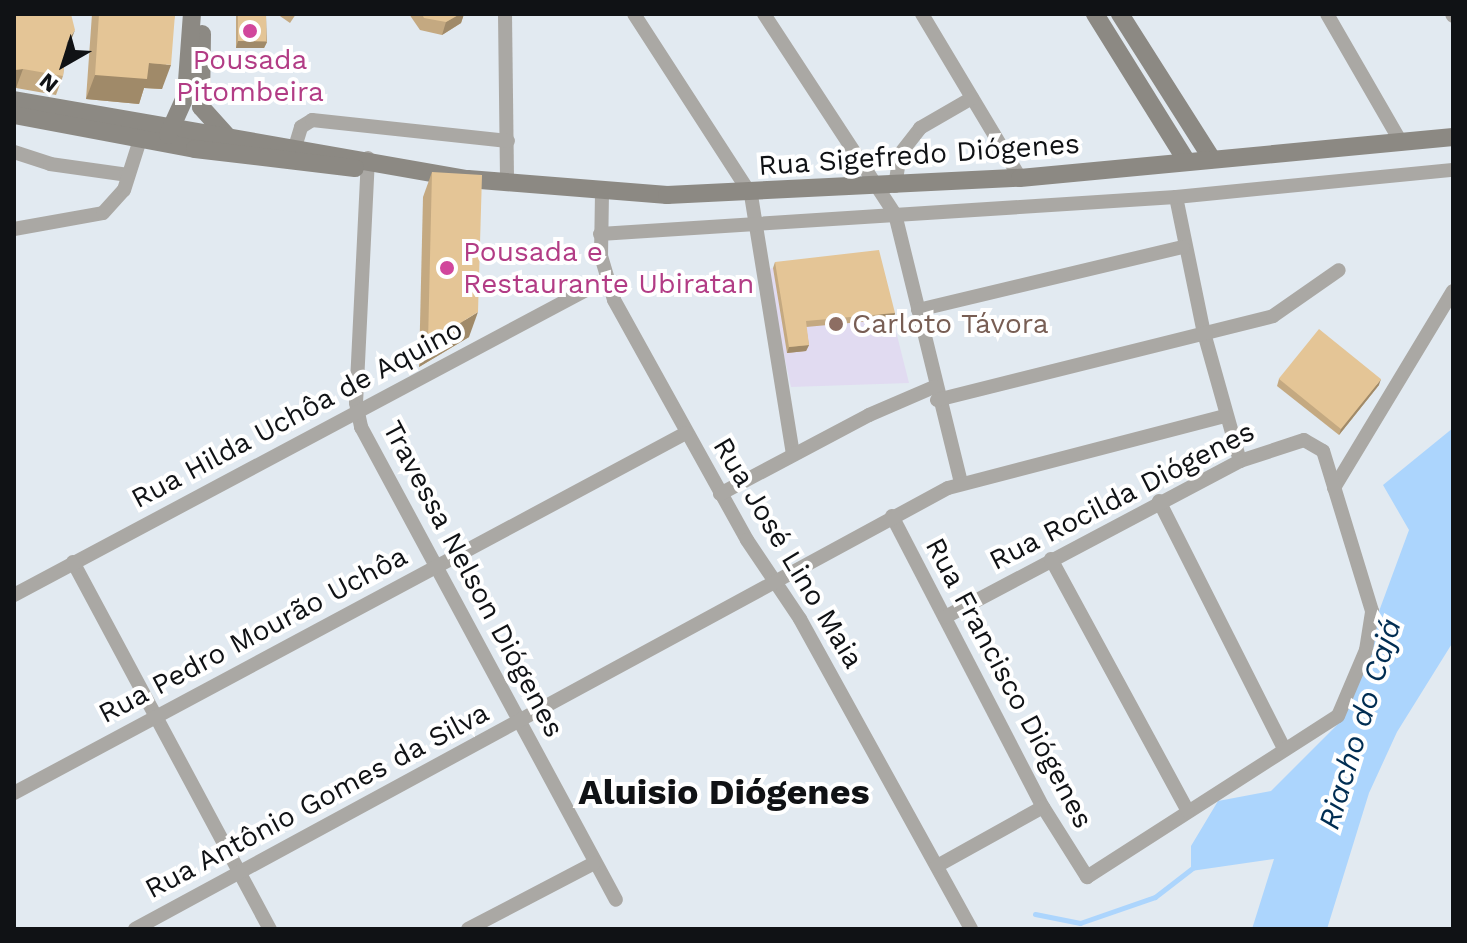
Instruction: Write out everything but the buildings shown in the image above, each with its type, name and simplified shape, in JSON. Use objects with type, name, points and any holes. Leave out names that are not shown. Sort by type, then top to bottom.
[{"type":"main road","points":[[168,136],[186,95],[192,14]]},
{"type":"main road","points":[[203,14],[201,107],[227,136]]},
{"type":"main road","points":[[1095,14],[1187,162]]},
{"type":"main road","points":[[1120,14],[1212,159]]},
{"type":"main road","points":[[1144,92],[1164,84]]},
{"type":"main road","points":[[14,100],[168,136],[368,163]]},
{"type":"main road","points":[[14,115],[140,140],[168,136],[227,136],[368,163]]},
{"type":"main road","name":"Rua Sigefredo Diógenes","points":[[368,163],[507,184],[602,193],[751,195],[1020,178],[1453,137]]},
{"type":"street","points":[[505,14],[507,184]]},
{"type":"street","points":[[634,14],[751,195],[793,455]]},
{"type":"street","points":[[764,14],[887,186],[936,394],[961,483]]},
{"type":"street","points":[[922,14],[1020,178]]},
{"type":"street","points":[[1327,14],[1401,142]]},
{"type":"street","points":[[887,186],[900,154],[920,128],[972,98]]},
{"type":"street","points":[[295,147],[301,127],[312,120],[508,141]]},
{"type":"street","points":[[14,229],[103,213],[114,205],[140,140]]},
{"type":"street","points":[[14,152],[50,164],[128,175]]},
{"type":"street","name":"Travessa Nelson Diógenes","points":[[368,163],[357,413],[434,568],[616,900]]},
{"type":"street","points":[[600,234],[1176,197],[1453,170]]},
{"type":"street","name":"Rua José Lino Maia","points":[[602,193],[600,234],[605,280],[720,494],[776,583],[971,929]]},
{"type":"street","points":[[1176,197],[1183,247],[1224,416],[1240,461]]},
{"type":"street","points":[[918,310],[1183,247]]},
{"type":"street","points":[[720,494],[793,455],[936,394],[1204,333],[1292,308],[1339,270]]},
{"type":"street","name":"Rua Hilda Uchôa de Aquino","points":[[14,595],[605,280]]},
{"type":"street","points":[[1051,559],[1188,811],[1338,716],[1366,650],[1372,611],[1334,488],[1453,291]]},
{"type":"street","name":"Rua Antônio Gomes da Silva","points":[[135,929],[776,583],[892,516],[961,483],[1224,416]]},
{"type":"street","name":"Rua Pedro Mourão Uchôa","points":[[14,793],[686,433]]},
{"type":"street","name":"Rua Rocilda Diógenes","points":[[945,617],[1159,501],[1240,461],[1291,441],[1311,441],[1323,451],[1334,488]]},
{"type":"street","points":[[1159,501],[1284,748]]},
{"type":"street","name":"Rua Francisco Diógenes","points":[[892,516],[1081,874],[1091,877],[1188,811]]},
{"type":"street","points":[[73,562],[270,929]]},
{"type":"street","points":[[937,866],[1043,807]]},
{"type":"street","points":[[468,929],[594,863]]},
{"type":"shaded area","name":"Carloto Távora","points":[[877,256],[909,383],[791,387],[765,269]]},
{"type":"water","name":"Riacho do Cajá","points":[[1453,428],[1453,642],[1397,732],[1369,793],[1327,929],[1252,929],[1274,859],[1191,871],[1191,846],[1218,801],[1271,791],[1337,725],[1409,530],[1383,485]]},
{"type":"waterway","points":[[1035,914],[1080,923],[1155,897],[1194,867]]},
{"type":"place","name":"Pousada Pitombeira","points":[[250,31]]},
{"type":"place","name":"Pousada e Restaurante Ubiratan","points":[[447,268]]},
{"type":"place","name":"Carloto Távora","points":[[836,324]]},
{"type":"district","name":"Aluisio Diógenes","points":[[724,793]]}]
